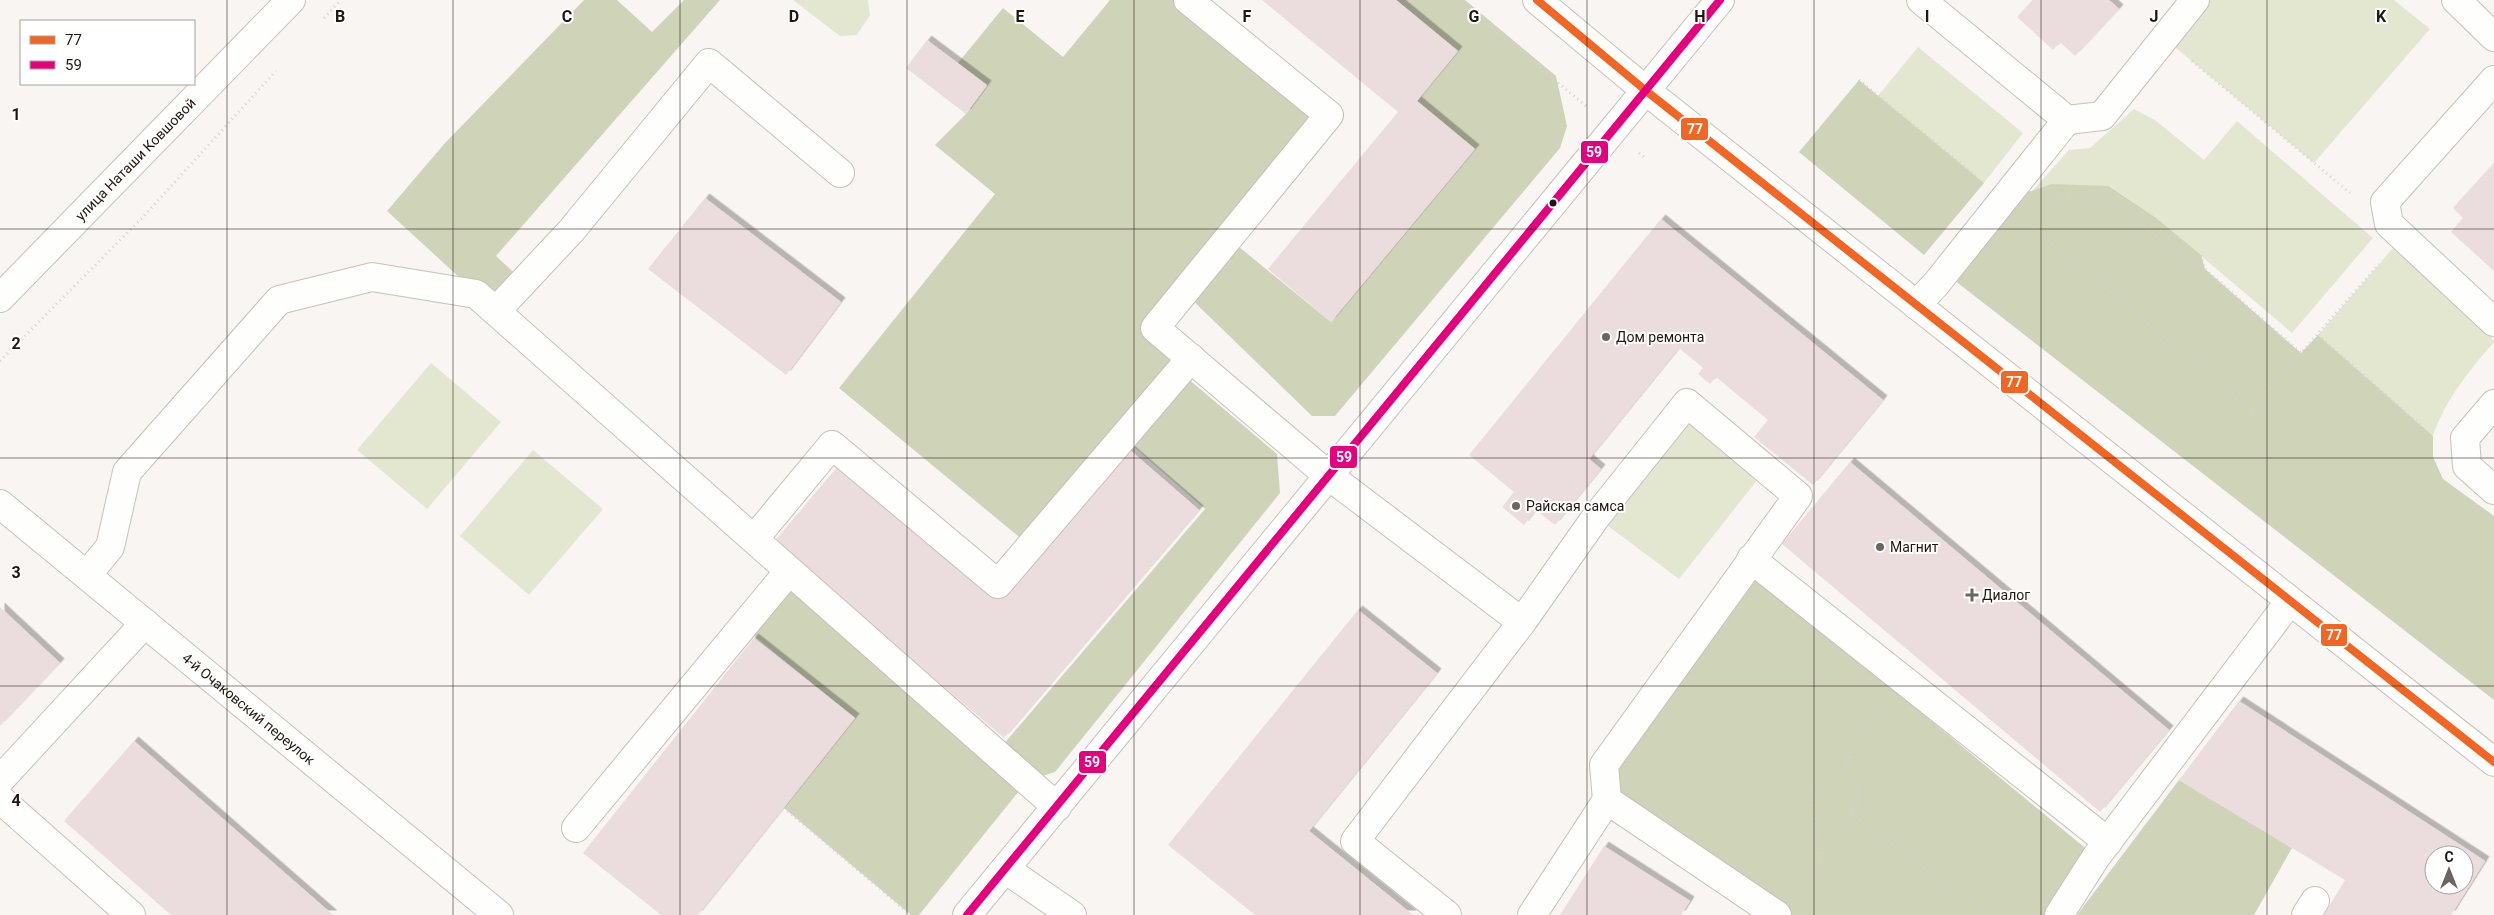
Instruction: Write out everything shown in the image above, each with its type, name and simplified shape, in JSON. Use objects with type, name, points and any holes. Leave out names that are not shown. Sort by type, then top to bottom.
[{"type":"street","name":"улица Наташи Ковшовой","points":[[0,298],[291,0]]},
{"type":"street","points":[[1188,0],[1329,115],[1154,328],[1329,476],[1522,622]]},
{"type":"street","points":[[1537,0],[1645,90],[2494,762]]},
{"type":"street","points":[[966,915],[1057,808],[1720,0]]},
{"type":"street","points":[[1922,0],[2067,120]]},
{"type":"street","points":[[1916,305],[2067,120],[2102,116],[2195,0]]},
{"type":"street","points":[[2456,0],[2494,37]]},
{"type":"street","points":[[496,311],[571,231],[709,63],[840,173]]},
{"type":"street","points":[[2494,80],[2385,202],[2395,231],[2494,322]]},
{"type":"street","points":[[87,575],[110,547],[128,472],[278,300],[372,277],[476,294],[1057,808]]},
{"type":"street","points":[[754,539],[832,445],[998,584],[1191,358]]},
{"type":"street","points":[[1447,915],[1355,841],[1522,622],[1596,517],[1687,403],[1798,496],[1604,765],[1607,800],[1532,915]]},
{"type":"street","points":[[2494,404],[2465,438],[2467,466],[2494,490]]},
{"type":"street","name":"4-й Очаковский переулок","points":[[0,504],[499,915]]},
{"type":"street","points":[[1751,559],[2108,842]]},
{"type":"street","points":[[576,828],[790,571]]},
{"type":"street","points":[[2059,915],[2108,842],[2290,601]]},
{"type":"street","points":[[0,780],[144,623]]},
{"type":"street","points":[[0,799],[131,915]]},
{"type":"street","points":[[1607,800],[1777,915]]},
{"type":"street","points":[[1005,869],[1072,915]]},
{"type":"path","points":[[321,22],[341,0]]},
{"type":"path","points":[[1458,0],[1613,129],[1646,159]]},
{"type":"path","points":[[2033,216],[2027,222],[2251,411],[2318,334],[2395,231],[2164,38]]},
{"type":"path","points":[[0,362],[142,218],[281,65]]},
{"type":"path","points":[[1858,80],[2002,200]]},
{"type":"path","points":[[2051,196],[2079,194],[2102,200],[2125,211],[2182,258],[2205,269],[2301,353]]},
{"type":"path","points":[[2201,255],[2205,269]]},
{"type":"path","points":[[2318,334],[2467,466]]},
{"type":"path","points":[[1845,772],[1853,747],[1904,680]]},
{"type":"path","points":[[1802,901],[1821,872],[1814,810],[1810,796],[1817,779],[1831,771],[1845,772],[1856,783],[1857,800],[1851,814],[1842,820],[1826,818],[1814,810]]},
{"type":"path","points":[[784,808],[911,915]]},
{"type":"path","points":[[1851,814],[1988,915]]},
{"type":"green space","points":[[584,0],[617,0],[652,32],[684,0],[720,0],[496,256],[524,282],[496,311],[387,211],[445,143]]},
{"type":"green space","points":[[793,0],[868,0],[870,15],[857,35],[840,36]]},
{"type":"green space","points":[[1110,0],[1188,0],[1329,115],[1228,238],[1331,322],[1475,149],[1417,101],[1458,51],[1396,0],[1465,0],[1556,76],[1567,126],[1560,148],[1335,416],[1312,416],[1184,292],[1155,328],[1180,372],[1277,454],[1280,493],[1055,772],[1027,781],[919,915],[911,915],[784,808],[855,718],[743,627],[789,571],[996,753],[1205,509],[1124,438],[1030,546],[839,388],[995,194],[935,145],[966,114],[987,86],[958,63],[1003,8],[1063,57]]},
{"type":"green space","points":[[2195,0],[2394,0],[2430,29],[2314,163],[2164,38]]},
{"type":"green space","points":[[1918,47],[2023,133],[1984,183],[1877,97]]},
{"type":"green space","points":[[1859,80],[1984,183],[1924,255],[1799,152]]},
{"type":"green space","points":[[2134,109],[2155,120],[2204,160],[2237,121],[2373,238],[2292,333],[2155,217],[2110,186],[2033,190],[2069,150],[2090,148]]},
{"type":"green space","points":[[2052,184],[2109,186],[2155,217],[2201,255],[2205,269],[2301,353],[2318,335],[2433,436],[2433,457],[2443,479],[2494,516],[2494,700],[1945,273],[2002,201]]},
{"type":"green space","points":[[2393,248],[2488,331],[2494,342],[2451,398],[2433,436],[2318,335]]},
{"type":"green space","points":[[431,363],[501,422],[427,509],[357,450]]},
{"type":"green space","points":[[1687,403],[1766,469],[1679,579],[1596,517]]},
{"type":"green space","points":[[533,450],[603,509],[529,595],[460,536]]},
{"type":"green space","points":[[1745,567],[2096,857],[2059,915],[1780,915],[1607,800],[1604,765]]},
{"type":"green space","points":[[2179,780],[2292,848],[2254,915],[2077,915]]},
{"type":"building","points":[[1262,0],[1396,0],[1458,51],[1417,101],[1475,149],[1331,322],[1268,269],[1398,112]]},
{"type":"building","points":[[2033,0],[2109,0],[2119,9],[2075,56],[2060,42],[2053,50],[2017,17]]},
{"type":"building","points":[[927,40],[987,85],[966,114],[906,68]]},
{"type":"building","points":[[2494,163],[2494,271],[2451,232],[2463,218],[2453,208]]},
{"type":"building","points":[[705,198],[841,302],[786,375],[648,269]]},
{"type":"building","points":[[1661,219],[1883,400],[1813,485],[1754,437],[1768,420],[1716,377],[1710,384],[1698,374],[1703,368],[1679,348],[1589,459],[1601,469],[1555,525],[1536,510],[1524,525],[1502,507],[1514,492],[1469,455]]},
{"type":"building","points":[[1124,445],[1199,510],[1004,738],[774,542],[839,465],[995,597]]},
{"type":"building","points":[[1850,462],[2169,730],[2100,812],[1782,544]]},
{"type":"building","points":[[0,607],[60,663],[0,726]]},
{"type":"building","points":[[1358,610],[1437,673],[1309,831],[1413,915],[1255,915],[1168,845]]},
{"type":"building","points":[[754,638],[855,718],[698,915],[661,915],[583,853]]},
{"type":"building","points":[[2239,701],[2460,845],[2424,845],[2424,895],[2464,895],[2451,915],[2324,915],[2345,880],[2179,780]]},
{"type":"building","points":[[134,741],[333,915],[171,915],[64,821]]},
{"type":"building","points":[[1604,846],[1690,901],[1681,915],[1560,915]]},
{"type":"building","points":[[2474,854],[2485,861],[2474,878]]},
{"type":"transit line","name":"77","points":[[1537,0],[1645,90],[2494,762]]},
{"type":"transit line","name":"59","points":[[967,915],[1720,0]]},
{"type":"place","name":"Дом ремонта","points":[[1606,337]]},
{"type":"place","name":"Райская самса","points":[[1516,506]]},
{"type":"place","name":"Магнит","points":[[1880,547]]},
{"type":"place","name":"Диалог","points":[[1972,595]]}]
